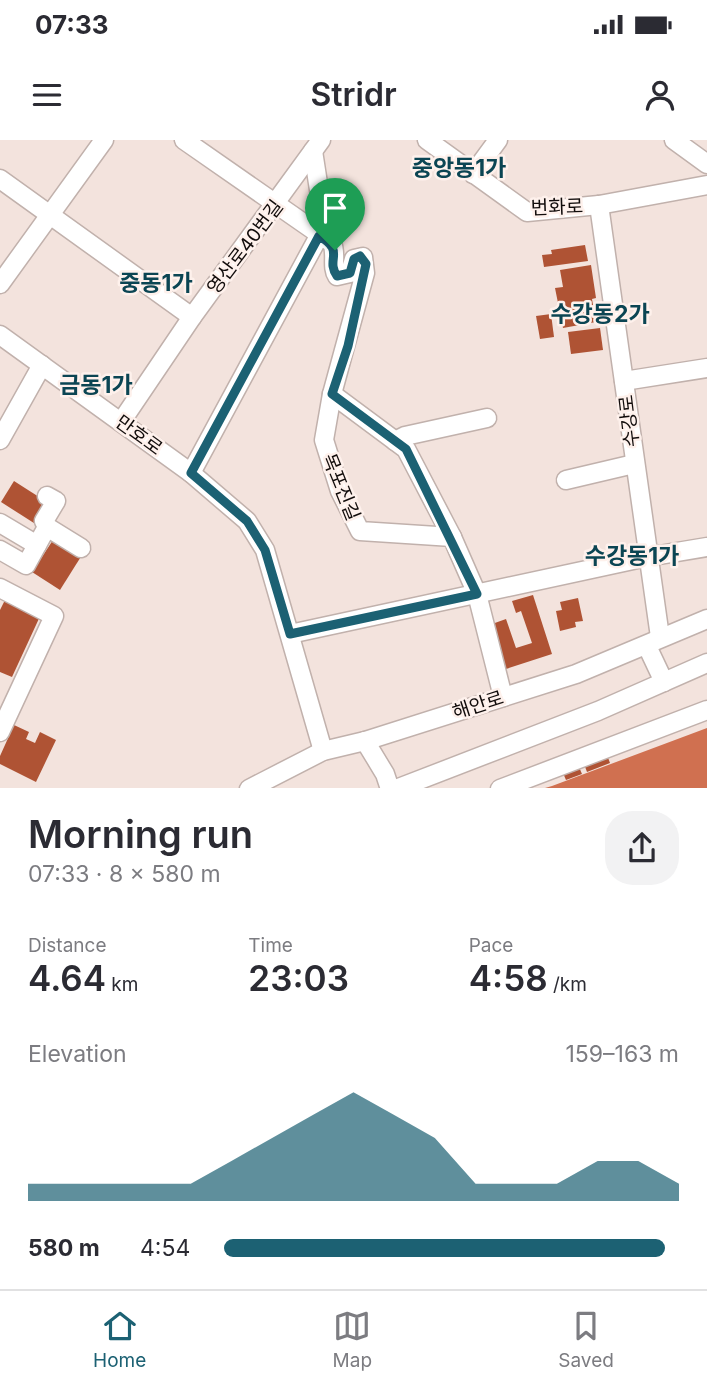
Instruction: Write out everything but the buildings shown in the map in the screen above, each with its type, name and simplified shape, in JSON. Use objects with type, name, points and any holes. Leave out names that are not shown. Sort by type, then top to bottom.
[{"type":"street","points":[[0,284],[104,140]]},
{"type":"street","points":[[184,140],[319,236]]},
{"type":"street","name":"번화로","points":[[427,140],[527,212],[599,205],[707,185]]},
{"type":"street","points":[[473,174],[498,140]]},
{"type":"street","points":[[674,140],[707,164]]},
{"type":"street","points":[[191,473],[319,236],[324,222],[317,146]]},
{"type":"street","name":"영산로40번길","points":[[121,422],[192,317],[276,206],[317,146]]},
{"type":"street","points":[[0,179],[192,317]]},
{"type":"street","name":"수강로","points":[[599,205],[647,557],[653,641],[664,682]]},
{"type":"street","name":"목포진길","points":[[319,236],[332,243],[335,250],[334,271],[337,276],[350,273],[354,259],[360,256],[366,264],[348,346],[332,394],[324,449],[355,525],[360,531],[372,533],[452,537]]},
{"type":"street","name":"만호로","points":[[0,335],[191,473],[247,521],[265,550],[323,751]]},
{"type":"street","points":[[0,440],[42,365]]},
{"type":"street","points":[[624,381],[707,368]]},
{"type":"street","points":[[332,394],[395,441],[412,458],[477,594],[503,697]]},
{"type":"street","points":[[395,441],[405,436],[486,418]]},
{"type":"street","points":[[566,480],[634,464]]},
{"type":"street","points":[[47,496],[56,501],[44,521],[47,527],[81,548]]},
{"type":"street","points":[[0,523],[37,545]]},
{"type":"street","points":[[0,550],[26,565],[47,527]]},
{"type":"street","points":[[290,634],[647,557],[707,547]]},
{"type":"street","points":[[0,588],[54,616],[0,732]]},
{"type":"street","name":"해안로","points":[[251,788],[323,751],[365,741],[576,674],[707,619]]},
{"type":"street","points":[[399,788],[598,711],[707,663]]},
{"type":"street","points":[[503,788],[707,710]]},
{"type":"street","points":[[365,741],[385,774],[390,788]]},
{"type":"shaded area","points":[[707,728],[707,788],[545,788],[552,786]]},
{"type":"district","name":"중앙동1가","points":[[459,168]]},
{"type":"district","name":"중동1가","points":[[156,283]]},
{"type":"district","name":"수강동2가","points":[[600,314]]},
{"type":"district","name":"금동1가","points":[[96,385]]},
{"type":"district","name":"수강동1가","points":[[632,556]]},
{"type":"route","points":[[319,236],[332,243],[335,250],[334,271],[337,276],[350,273],[354,259],[360,256],[366,264],[348,346],[332,394],[406,449],[452,537],[477,594],[290,634],[265,550],[247,521],[191,473],[319,236]]}]
